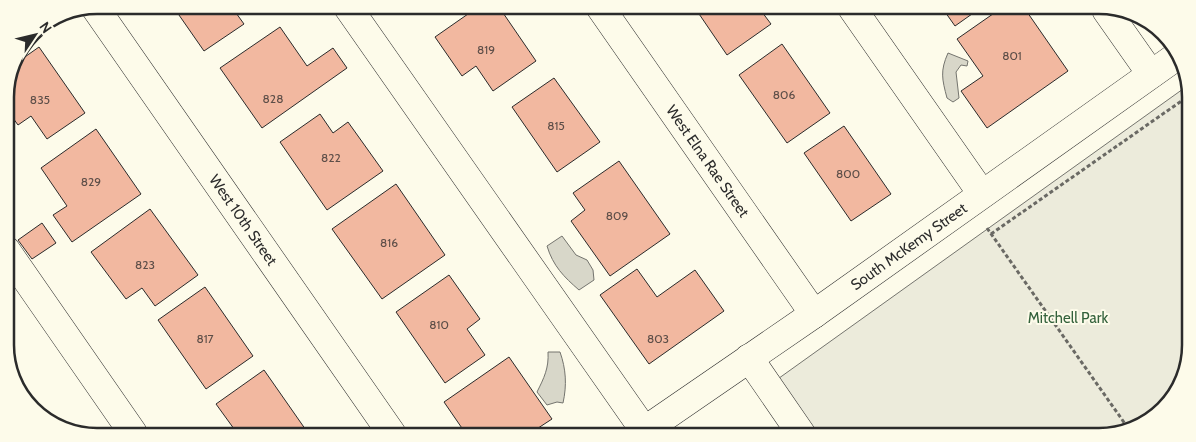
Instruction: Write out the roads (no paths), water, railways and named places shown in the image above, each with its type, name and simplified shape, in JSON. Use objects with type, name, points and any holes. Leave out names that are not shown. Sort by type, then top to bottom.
[{"type":"street","name":"West 10th Street","points":[[100,14],[388,428]]},
{"type":"street","points":[[353,14],[638,428]]},
{"type":"street","name":"West Elna Rae Street","points":[[605,14],[814,314]]},
{"type":"street","points":[[856,14],[976,199]]},
{"type":"street","points":[[1109,15],[1151,74]]},
{"type":"street","name":"South McKemy Street","points":[[648,428],[814,314],[1173,59]]},
{"type":"street","points":[[14,261],[130,428]]},
{"type":"street","points":[[749,358],[797,428]]},
{"type":"park label","name":"Mitchell Park","points":[[1068,318]]}]
